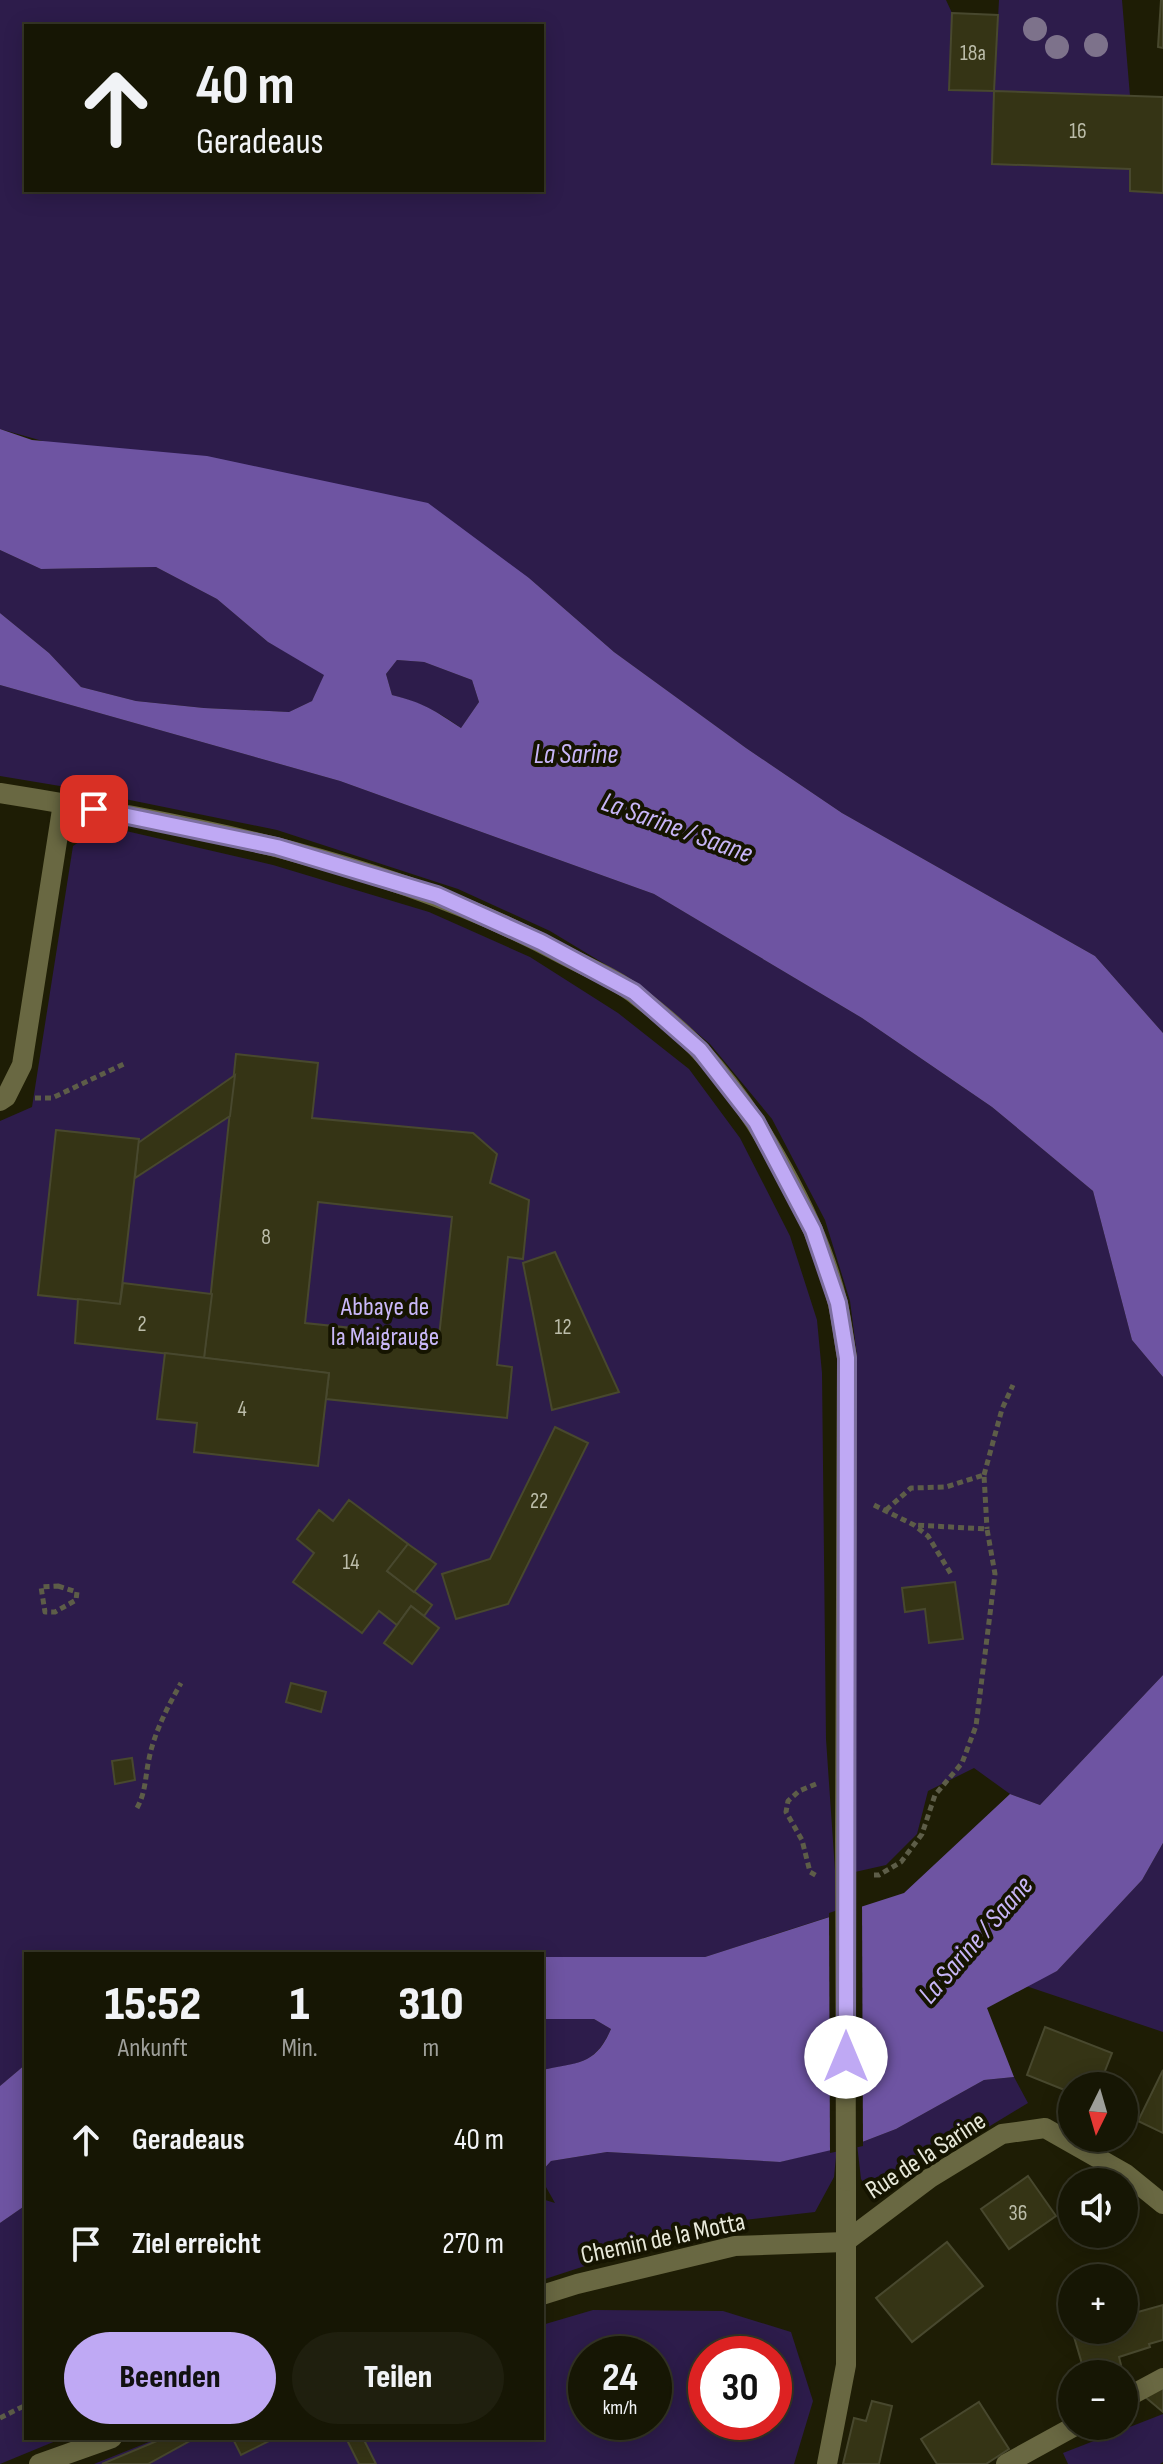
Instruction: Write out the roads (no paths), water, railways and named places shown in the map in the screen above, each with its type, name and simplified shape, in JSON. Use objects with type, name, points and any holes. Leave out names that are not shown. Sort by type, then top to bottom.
[{"type":"street","name":"Rue de la Sarine","points":[[0,793],[277,847],[437,895],[541,942],[634,992],[700,1050],[756,1122],[813,1230],[838,1303],[847,1358],[846,2365],[827,2464]]},
{"type":"street","points":[[3,1099],[22,1065],[63,803]]},
{"type":"street","name":"Rue de la Sarine","points":[[845,2242],[930,2178],[1002,2134],[1045,2128],[1126,2174],[1163,2204]]},
{"type":"street","name":"Chemin de la Motta","points":[[544,2294],[735,2246],[845,2242]]},
{"type":"street","points":[[1138,2391],[1163,2378]]},
{"type":"street","points":[[1006,2464],[1058,2435]]},
{"type":"street","points":[[39,2464],[106,2440]]},
{"type":"water","name":"La Sarine","points":[[0,429],[32,440],[207,456],[428,503],[529,578],[614,652],[746,748],[842,813],[1095,956],[1163,1033],[1163,1377],[1132,1340],[1093,1191],[992,1107],[862,1018],[654,894],[340,781],[0,685],[0,613],[49,653],[81,687],[136,701],[289,712],[312,701],[324,675],[268,642],[217,599],[156,567],[41,569],[0,550]],"holes":[[[397,660],[424,662],[472,680],[479,702],[461,728],[428,708],[392,695],[386,674]]]},
{"type":"water","name":"La Sarine / Saane","points":[[1163,1675],[1163,1843],[1142,1880],[1057,1971],[987,2008],[1014,2077],[984,2080],[896,2129],[857,2144],[780,2162],[607,2152],[551,2161],[544,2169],[544,2070],[592,2056],[611,2029],[594,2019],[544,2019],[544,1957],[705,1957],[904,1893],[1010,1794],[1040,1805]]},
{"type":"water","points":[[24,2066],[24,2206],[0,2223],[0,2086]]},
{"type":"park label","name":"Abbaye de la Maigrauge","points":[[385,1322]]}]
